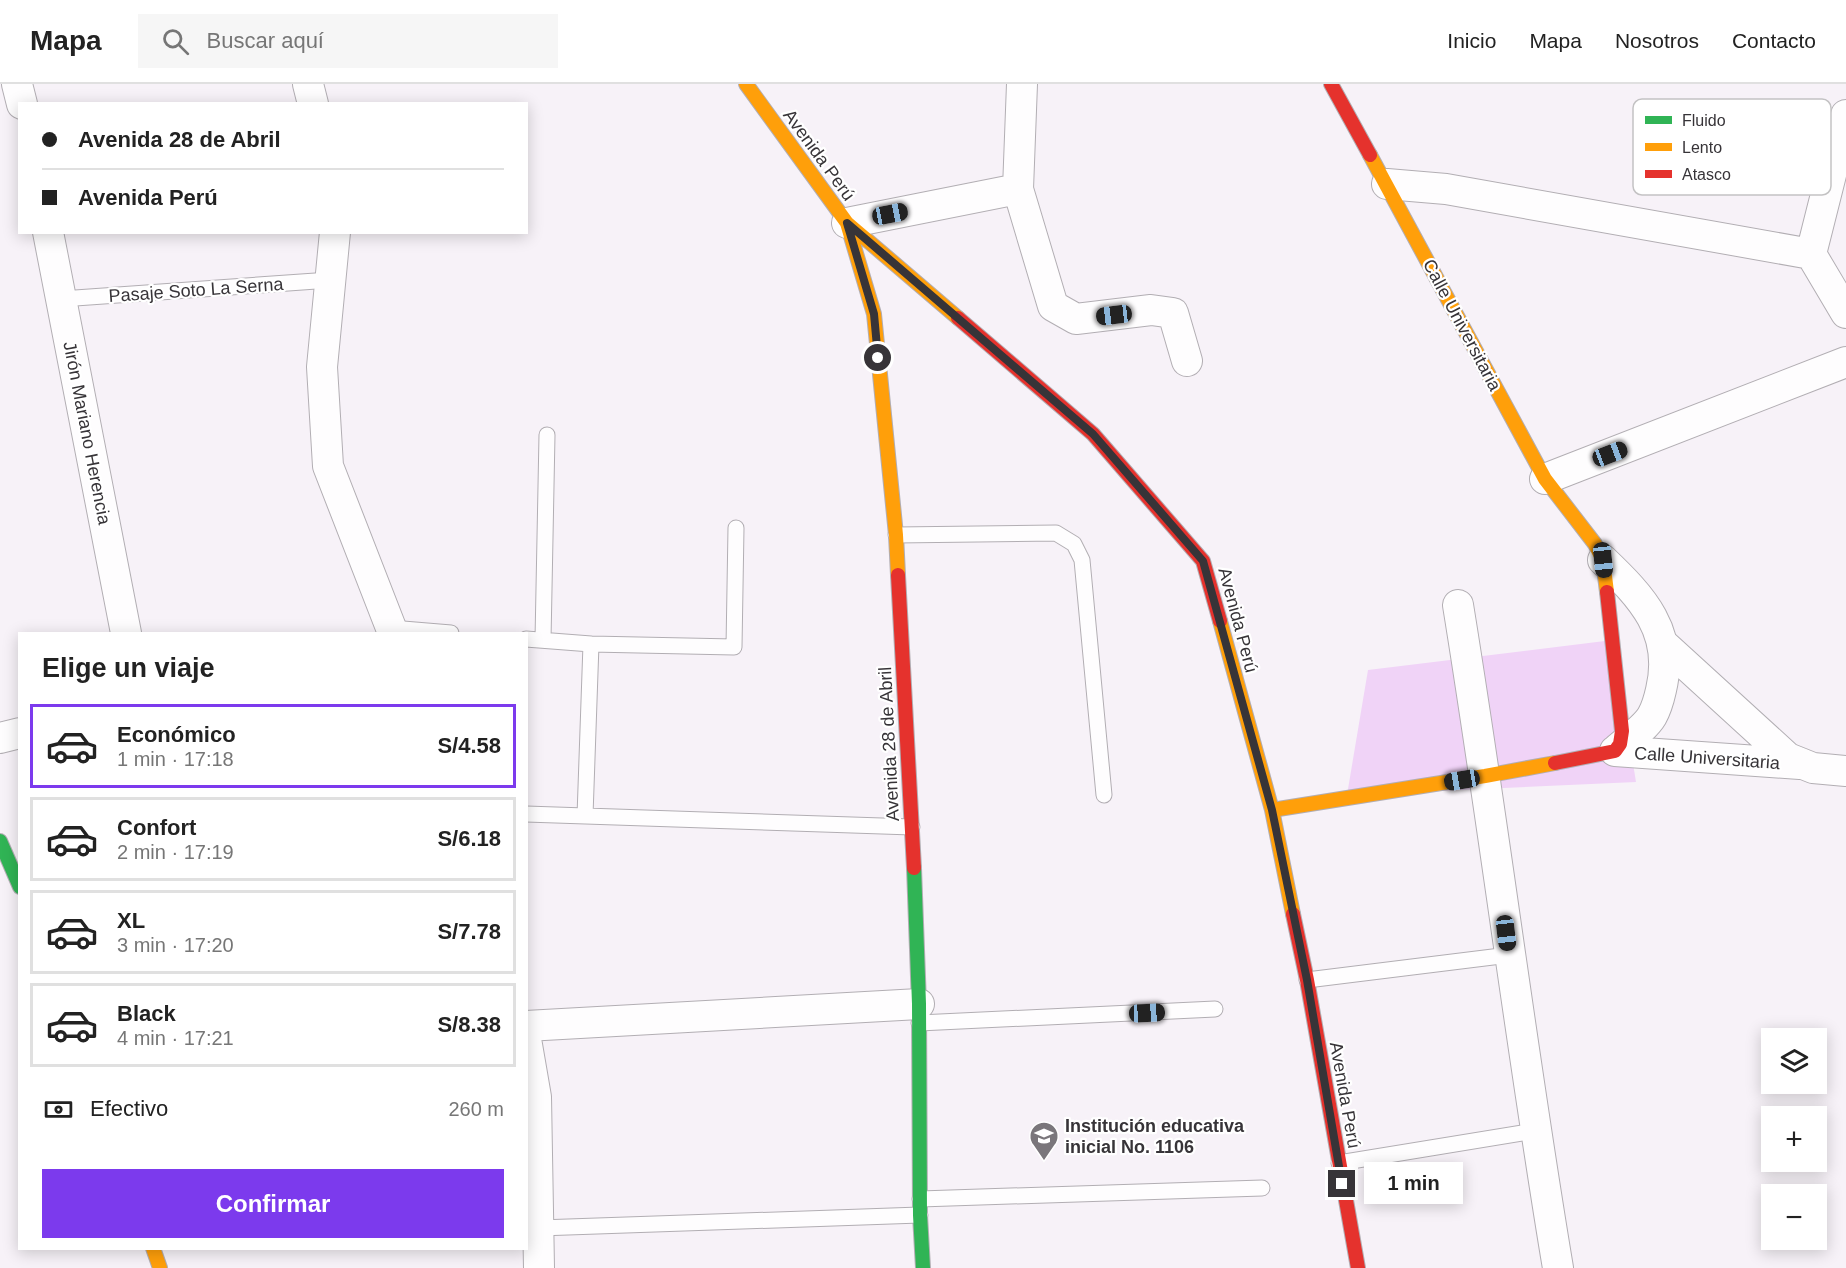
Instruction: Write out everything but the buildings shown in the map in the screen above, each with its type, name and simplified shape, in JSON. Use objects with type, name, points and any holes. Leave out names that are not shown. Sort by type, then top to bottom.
[{"type":"main road","name":"Avenida Perú","points":[[746,84],[847,223],[1093,434],[1203,561],[1272,810],[1307,980],[1358,1268]]},
{"type":"main road","name":"Calle Universitaria","points":[[1272,810],[1485,776],[1615,751],[1620,744],[1622,731],[1603,560],[1595,544],[1545,479],[1331,84]]},
{"type":"main road","name":"Avenida 28 de Abril","points":[[847,223],[874,314],[896,536],[912,827],[919,1014],[920,1215],[923,1268]]},
{"type":"main road","points":[[0,841],[18,882]]},
{"type":"main road","points":[[154,1250],[160,1268]]},
{"type":"street","points":[[17,84],[22,102]]},
{"type":"street","points":[[308,84],[312,102]]},
{"type":"street","points":[[1022,84],[1018,189],[1053,306],[1076,319],[1151,310],[1173,313],[1188,361]]},
{"type":"street","points":[[1831,175],[1846,115]]},
{"type":"street","points":[[1387,184],[1446,189],[1811,254]]},
{"type":"street","points":[[847,223],[1018,189]]},
{"type":"street","points":[[1826,195],[1811,254],[1846,313]]},
{"type":"street","name":"Jirón Mariano Herencia","points":[[48,234],[126,632]]},
{"type":"street","points":[[335,234],[322,367],[328,466],[392,631]]},
{"type":"street","points":[[1545,479],[1846,362]]},
{"type":"street","name":"Calle Universitaria","points":[[1603,560],[1631,588],[1652,616],[1662,643],[1665,671],[1651,717],[1615,751]]},
{"type":"street","points":[[1458,605],[1485,776],[1535,1131],[1558,1268]]},
{"type":"street","name":"Calle Universitaria","points":[[1662,643],[1788,758],[1813,768],[1846,771]]},
{"type":"street","points":[[0,738],[18,734]]},
{"type":"street","name":"Calle Universitaria","points":[[1615,751],[1800,764]]},
{"type":"street","points":[[528,1026],[919,1014]]},
{"type":"street","points":[[528,1051],[536,1097],[539,1268]]},
{"type":"lane","name":"Pasaje Soto La Serna","points":[[61,299],[330,280]]},
{"type":"lane","points":[[543,640],[547,435]]},
{"type":"lane","points":[[528,639],[591,644],[734,647],[736,528]]},
{"type":"lane","points":[[896,536],[1056,533],[1074,544],[1082,560],[1104,795]]},
{"type":"lane","points":[[392,631],[422,632]]},
{"type":"lane","points":[[585,816],[591,644]]},
{"type":"lane","points":[[528,814],[912,827]]},
{"type":"lane","points":[[1307,980],[1509,955]]},
{"type":"lane","points":[[919,1014],[1215,1010]]},
{"type":"lane","points":[[1339,1163],[1535,1131]]},
{"type":"lane","points":[[920,1199],[1262,1188]]},
{"type":"lane","points":[[539,1228],[920,1215]]},
{"type":"shaded area","points":[[1613,640],[1636,782],[1347,795],[1368,670]]},
{"type":"traffic: fast","points":[[0,841],[18,882]]},
{"type":"traffic: fast","points":[[914,868],[919,1004],[920,1215],[923,1268]]},
{"type":"traffic: slow","points":[[746,84],[847,223],[958,318]]},
{"type":"traffic: slow","points":[[1370,155],[1545,479],[1595,544],[1603,560],[1607,592]]},
{"type":"traffic: slow","points":[[847,223],[874,314],[898,575]]},
{"type":"traffic: slow","points":[[1220,621],[1272,810],[1293,914]]},
{"type":"traffic: slow","points":[[1272,810],[1555,763]]},
{"type":"traffic: slow","points":[[154,1250],[160,1268]]},
{"type":"traffic: jam","points":[[1331,84],[1370,155]]},
{"type":"traffic: jam","points":[[958,318],[1093,434],[1203,561],[1220,621]]},
{"type":"traffic: jam","points":[[898,575],[914,868]]},
{"type":"traffic: jam","points":[[1555,763],[1615,751],[1620,744],[1622,731],[1607,592]]},
{"type":"traffic: jam","points":[[1293,914],[1307,980],[1358,1268]]},
{"type":"place","name":"Institución educativa inicial No. 1106","points":[[1044,1162]]},
{"type":"route","points":[[878,358],[874,314],[847,223],[1093,434],[1203,561],[1272,810],[1307,980],[1342,1184]]}]
